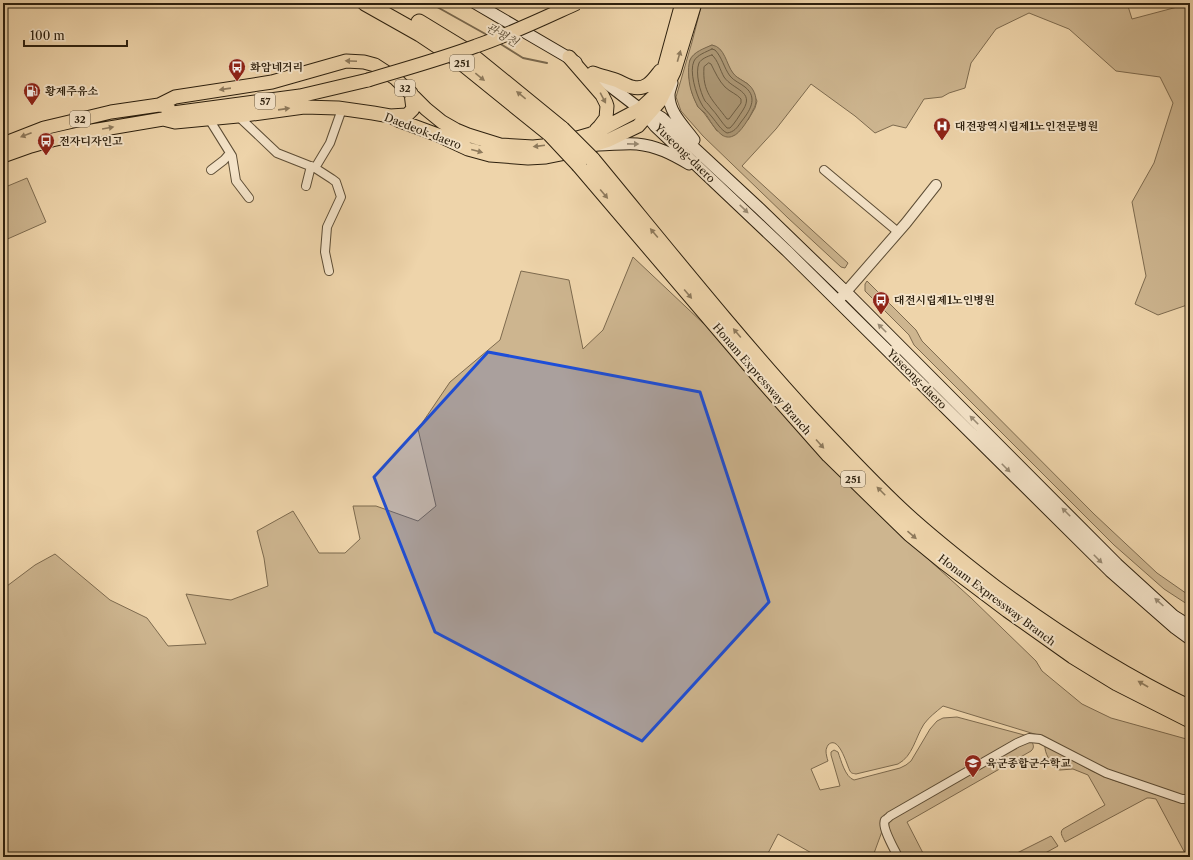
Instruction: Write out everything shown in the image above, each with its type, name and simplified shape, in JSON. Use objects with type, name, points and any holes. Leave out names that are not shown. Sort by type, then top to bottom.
[{"type":"highway","name":"Honam Expressway Branch","points":[[365,3],[420,34],[456,58],[556,132],[589,151],[770,372],[848,458],[902,511],[958,559],[1020,606],[1080,646],[1156,692],[1190,708]]},
{"type":"highway","name":"Honam Expressway Branch","points":[[387,3],[465,50],[556,132]]},
{"type":"highway","name":"Honam Expressway Branch","points":[[589,151],[759,376],[834,460],[910,534],[1008,610],[1073,656],[1117,683],[1190,720]]},
{"type":"main road","name":"Yuseong-daero","points":[[475,3],[569,57],[593,73],[644,112],[655,126],[787,251],[1110,571],[1174,628],[1190,639]]},
{"type":"main road","name":"57","points":[[366,76],[486,34],[558,3]]},
{"type":"main road","name":"57","points":[[366,76],[437,60],[533,24],[578,3]]},
{"type":"main road","points":[[644,112],[654,96],[662,76],[682,3]]},
{"type":"main road","points":[[695,3],[674,72],[669,94],[672,109],[678,120],[710,163]]},
{"type":"main road","points":[[569,57],[602,95],[607,106],[606,118],[600,126],[589,151]]},
{"type":"main road","name":"Daedeok-daero","points":[[159,105],[175,97],[272,82],[346,61],[364,62],[375,65],[395,78],[442,122],[468,135],[500,145],[533,147],[553,145],[589,151]]},
{"type":"main road","points":[[593,73],[633,88],[639,88],[652,82],[665,62]]},
{"type":"main road","points":[[644,112],[660,101],[674,72]]},
{"type":"main road","name":"Daedeok-daero","points":[[3,144],[44,128],[111,112],[159,105],[175,107],[366,76]]},
{"type":"main road","name":"Daedeok-daero","points":[[3,156],[31,146],[66,137],[163,118],[173,113],[300,96],[366,76]]},
{"type":"main road","points":[[390,116],[407,115],[413,109],[411,93]]},
{"type":"main road","name":"Daedeok-daero","points":[[163,118],[175,122],[238,116],[304,107],[342,109],[390,116],[438,135],[468,149],[490,155],[528,158],[589,151],[638,126],[644,112]]},
{"type":"main road","name":"Yuseong-daero","points":[[644,112],[657,115],[662,118],[760,209],[846,292],[1117,564],[1174,616],[1190,626]]},
{"type":"main road","name":"Daedeok-daero","points":[[589,151],[604,128],[644,112]]},
{"type":"main road","name":"32","points":[[589,151],[635,144],[659,148],[671,153],[716,183]]},
{"type":"street","points":[[306,186],[313,167],[330,142],[342,109]]},
{"type":"street","points":[[238,116],[277,152],[313,167],[336,182],[341,197],[327,227],[325,252],[329,271]]},
{"type":"street","points":[[209,119],[230,152],[234,162],[236,181],[248,198]]},
{"type":"street","points":[[211,170],[221,163],[230,152]]},
{"type":"street","points":[[824,170],[898,232]]},
{"type":"street","points":[[838,301],[898,232],[936,185]]},
{"type":"street","points":[[898,857],[886,831],[884,824],[885,820],[896,812],[1004,750],[1029,738],[1040,739],[1106,773],[1182,799],[1190,799]]},
{"type":"highlighted area","points":[[488,352],[700,392],[769,602],[642,741],[435,632],[374,477]]},
{"type":"shaded area","points":[[702,3],[1127,3],[1132,19],[1181,6],[1190,9],[1190,304],[1158,315],[1135,304],[1146,276],[1132,202],[1154,163],[1173,103],[1160,77],[1116,71],[1069,29],[1029,13],[996,29],[971,63],[965,88],[942,97],[924,99],[906,128],[893,125],[875,133],[855,116],[811,84],[776,129],[742,166],[848,263],[845,268],[841,267],[788,218],[703,136],[681,111],[676,97]],"holes":[[[712,45],[721,51],[731,71],[735,76],[748,84],[757,101],[748,120],[717,131],[698,107],[692,93],[689,77],[690,60],[695,54]]]},
{"type":"shaded area","points":[[27,178],[46,222],[3,241],[3,188]]},
{"type":"shaded area","points":[[633,257],[722,341],[766,395],[810,445],[874,510],[971,598],[1036,661],[1042,671],[1082,704],[1111,718],[1190,740],[1190,797],[1183,796],[1107,770],[1041,736],[943,706],[926,721],[910,752],[903,761],[898,764],[856,774],[852,773],[839,747],[832,743],[828,745],[826,750],[828,761],[811,769],[820,790],[840,786],[831,755],[831,752],[834,750],[838,752],[848,775],[854,780],[900,768],[911,761],[930,729],[937,721],[943,718],[957,717],[1028,736],[888,815],[873,856],[815,855],[778,834],[766,857],[3,857],[3,589],[35,565],[55,554],[110,600],[147,618],[168,646],[206,644],[186,594],[231,600],[268,586],[264,558],[257,531],[293,511],[319,553],[345,553],[360,539],[353,506],[376,506],[418,521],[436,506],[418,429],[450,382],[500,340],[521,271],[569,280],[583,349],[603,330]]},
{"type":"shaded area","points":[[867,281],[916,330],[922,341],[1094,514],[1157,573],[1190,596],[1190,606],[1164,589],[1114,545],[914,345],[909,335],[865,291],[865,284]]},
{"type":"shaded area","points":[[1032,742],[1033,745],[1031,751],[907,822],[925,857],[901,857],[890,833],[890,820],[1018,745]]},
{"type":"shaded area","points":[[1045,745],[1092,771],[1113,780],[1175,800],[1190,803],[1190,857],[1187,857],[1156,799],[1150,798],[1147,798],[1065,842],[1061,834],[1063,829],[1105,805],[1088,775],[1073,769],[1056,769],[1047,755]]},
{"type":"shaded area","points":[[1051,836],[1058,846],[1038,857],[1009,857]]},
{"type":"water","points":[[712,45],[716,46],[723,52],[733,73],[751,87],[756,98],[756,103],[750,117],[736,135],[730,137],[719,133],[705,113],[698,107],[690,86],[690,60],[696,53]]},
{"type":"waterway","name":"관평천","points":[[430,3],[489,36]]},
{"type":"waterway","name":"관평천","points":[[499,43],[523,58],[547,63]]},
{"type":"place","name":"화암네거리","points":[[237,82]]},
{"type":"place","name":"황제주유소","points":[[32,106]]},
{"type":"place","name":"대전광역시립제1노인전문병원","points":[[942,141]]},
{"type":"place","name":"전자디자인고","points":[[46,156]]},
{"type":"place","name":"대전시립제1노인병원","points":[[881,315]]},
{"type":"place","name":"육군종합군수학교","points":[[973,778]]}]
